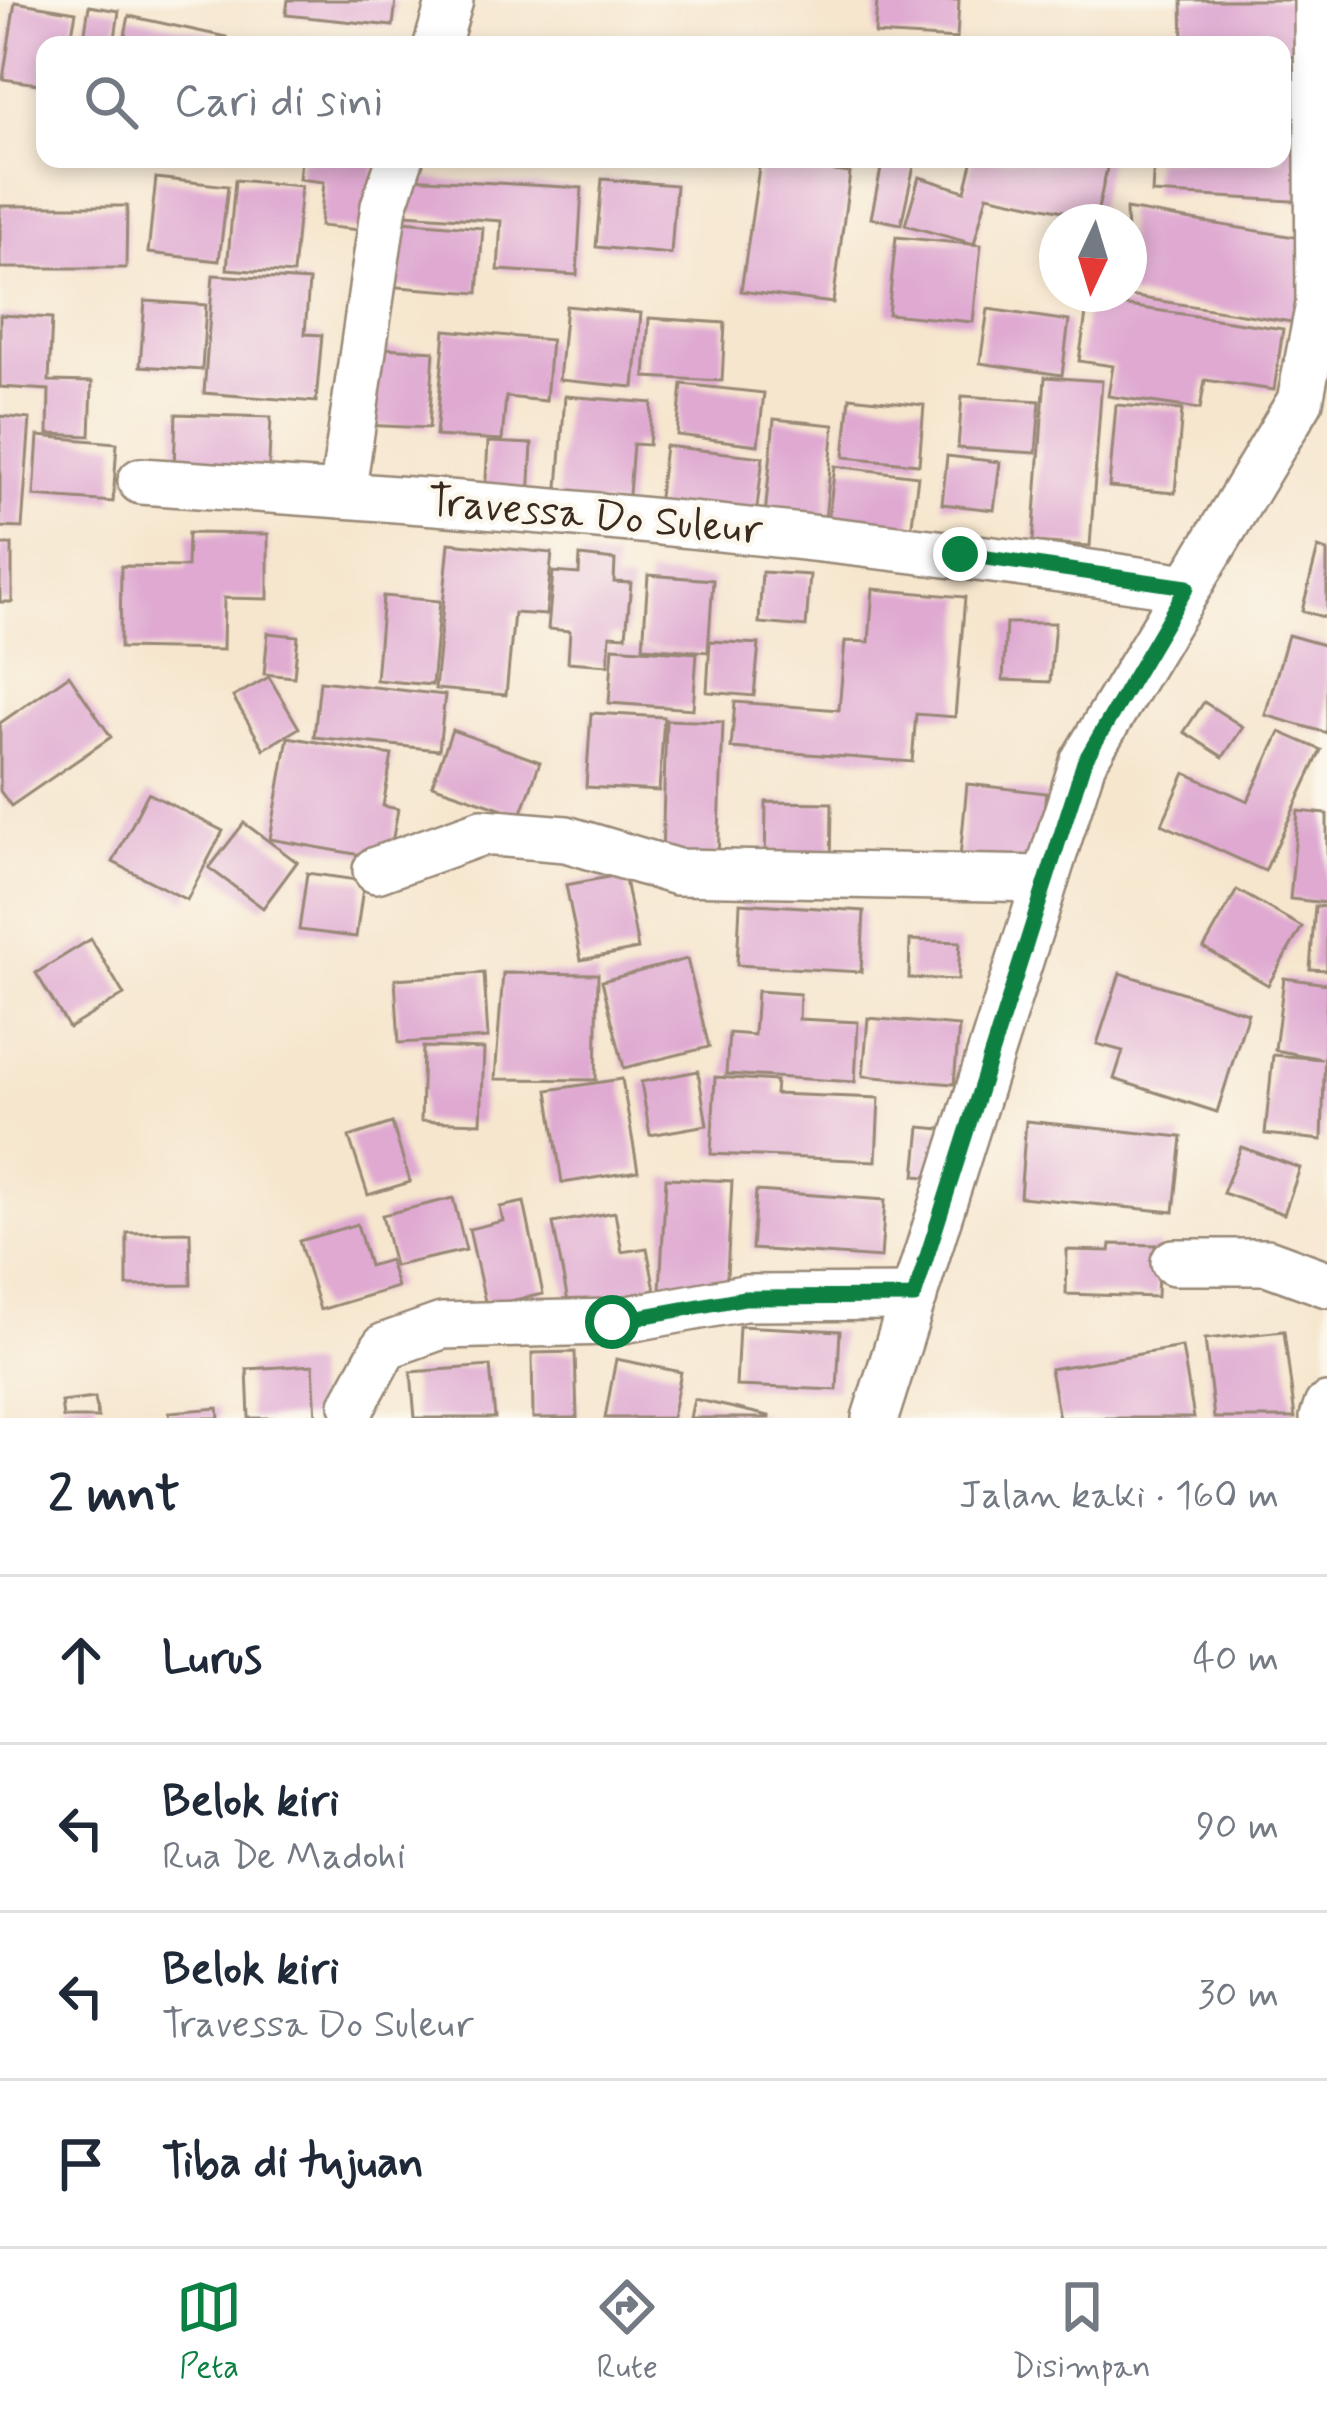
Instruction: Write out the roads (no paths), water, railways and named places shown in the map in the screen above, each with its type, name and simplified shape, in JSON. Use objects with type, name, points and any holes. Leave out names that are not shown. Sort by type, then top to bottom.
[{"type":"street","points":[[439,36],[450,0]]},
{"type":"street","points":[[875,1418],[1084,762],[1300,401],[1323,278],[1317,0]]},
{"type":"street","points":[[342,495],[384,206],[397,168]]},
{"type":"street","name":"Travessa Do Suleur","points":[[141,481],[608,514],[960,554],[1187,587]]},
{"type":"street","points":[[376,871],[482,832],[566,839],[677,872],[1046,879]]},
{"type":"street","points":[[1174,1262],[1267,1262],[1327,1284]]},
{"type":"street","points":[[353,1405],[385,1346],[442,1325],[612,1322],[744,1298],[914,1297]]},
{"type":"street","points":[[1323,1418],[1327,1406]]}]
